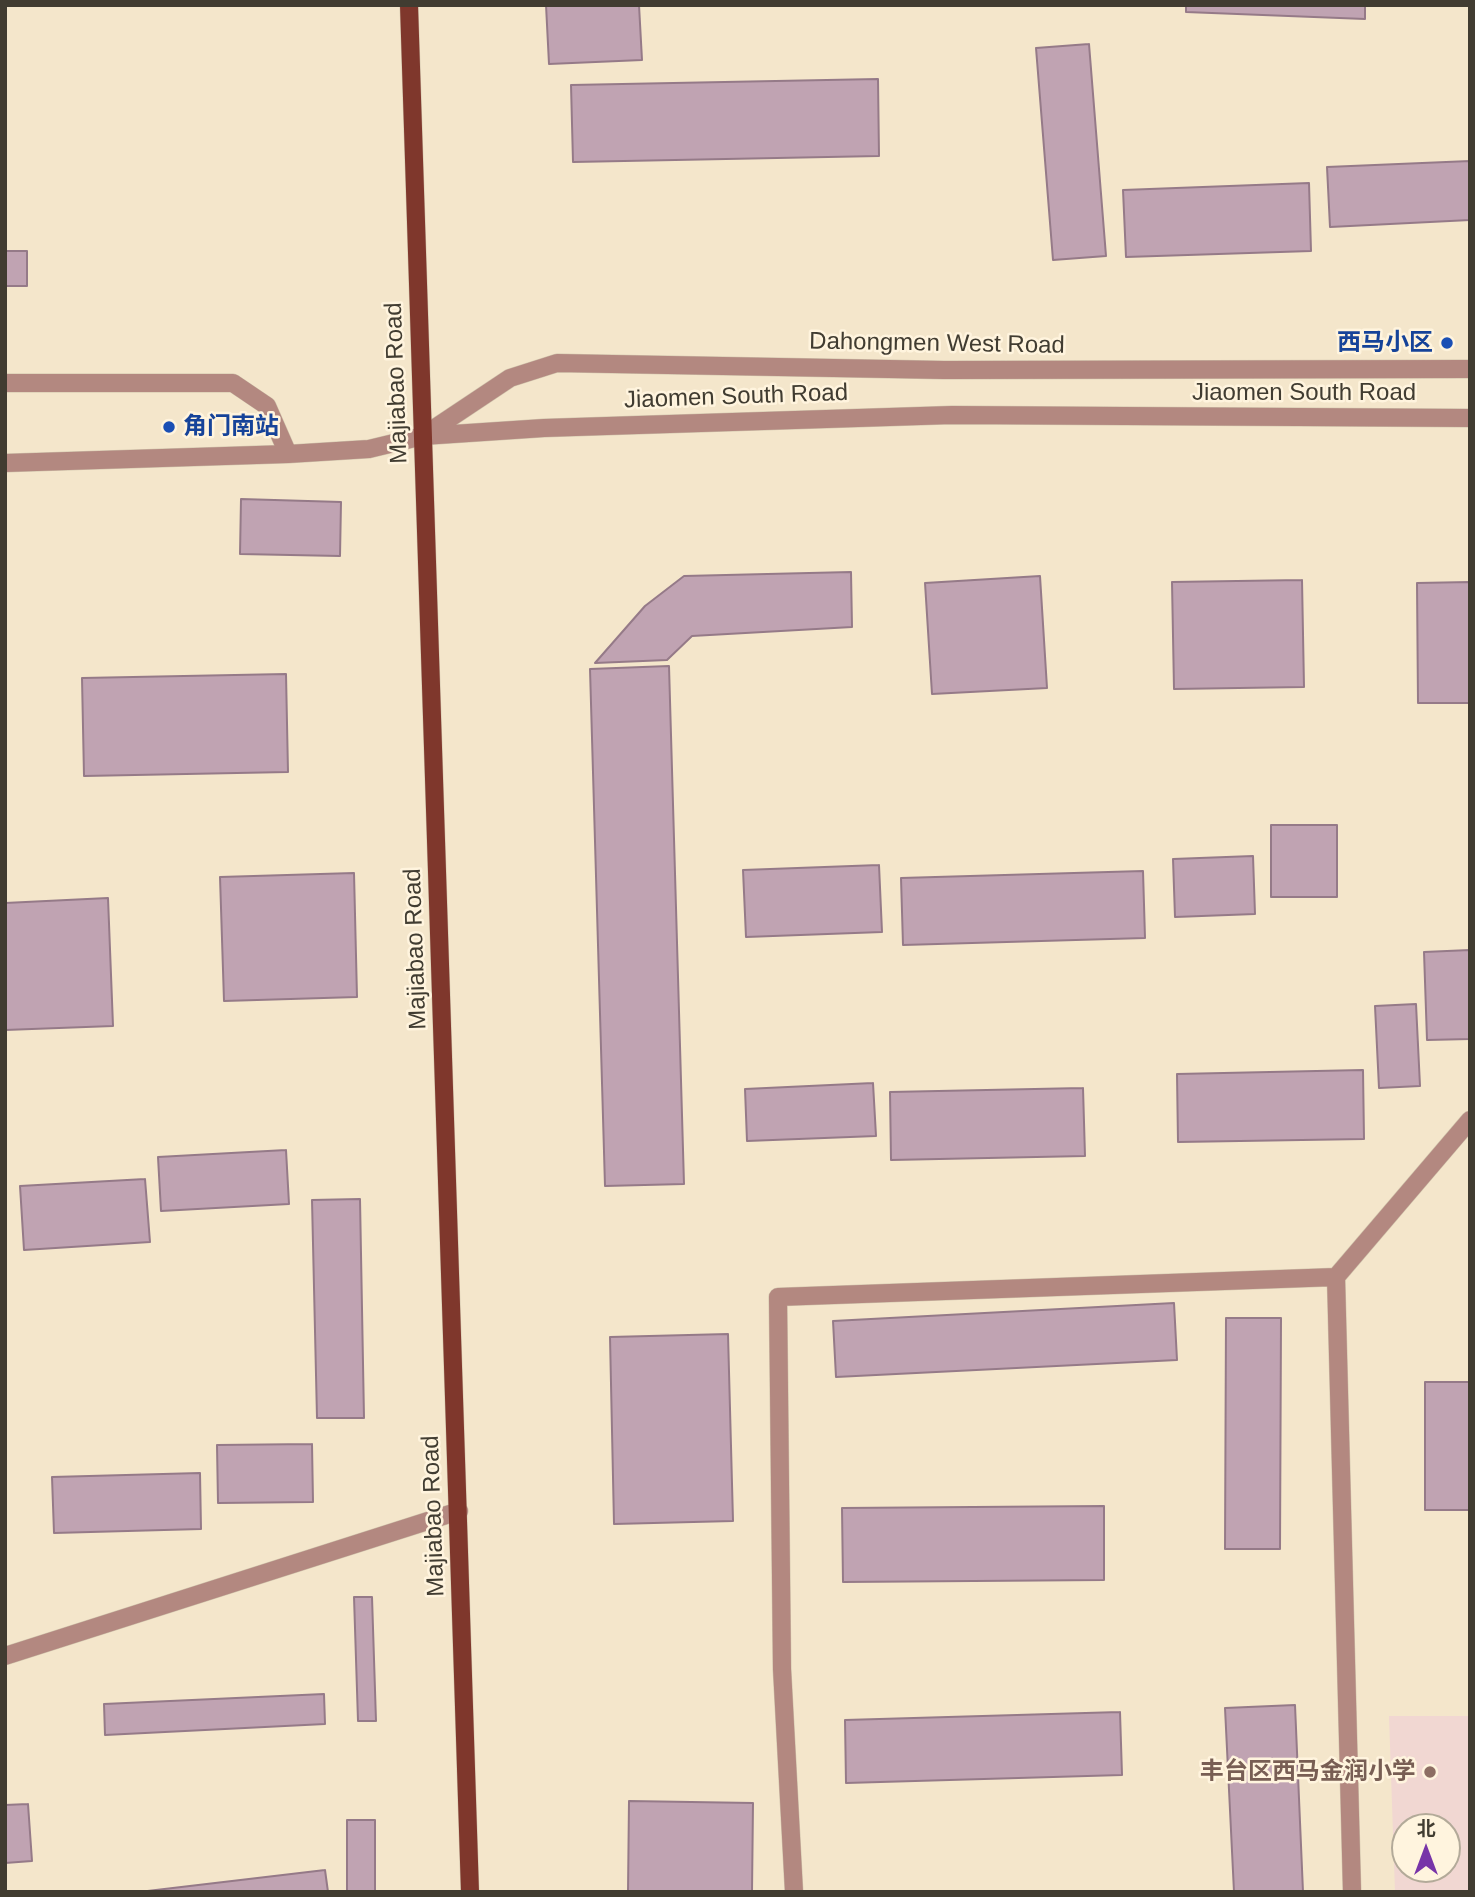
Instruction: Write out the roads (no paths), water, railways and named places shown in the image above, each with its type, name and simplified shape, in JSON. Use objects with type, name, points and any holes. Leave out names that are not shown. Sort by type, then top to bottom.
[{"type":"main road","name":"Majiabao Road","points":[[409,5],[470,1892]]},
{"type":"street","name":"Dahongmen West Road","points":[[423,436],[510,379],[557,363],[944,370],[1470,369]]},
{"type":"street","points":[[5,383],[233,383],[267,406],[288,454]]},
{"type":"street","name":"Jiaomen South Road","points":[[5,463],[369,449],[423,436],[544,428],[952,415],[1470,418]]},
{"type":"street","points":[[1352,1892],[1336,1277],[1470,1120]]},
{"type":"street","points":[[794,1892],[782,1669],[778,1297],[1336,1277]]},
{"type":"street","points":[[5,1656],[459,1511]]},
{"type":"place","name":"西马小区","points":[[1447,343]]},
{"type":"place","name":"角门南站","points":[[169,427]]},
{"type":"place","name":"丰台区西马金润小学","points":[[1430,1772]]}]
